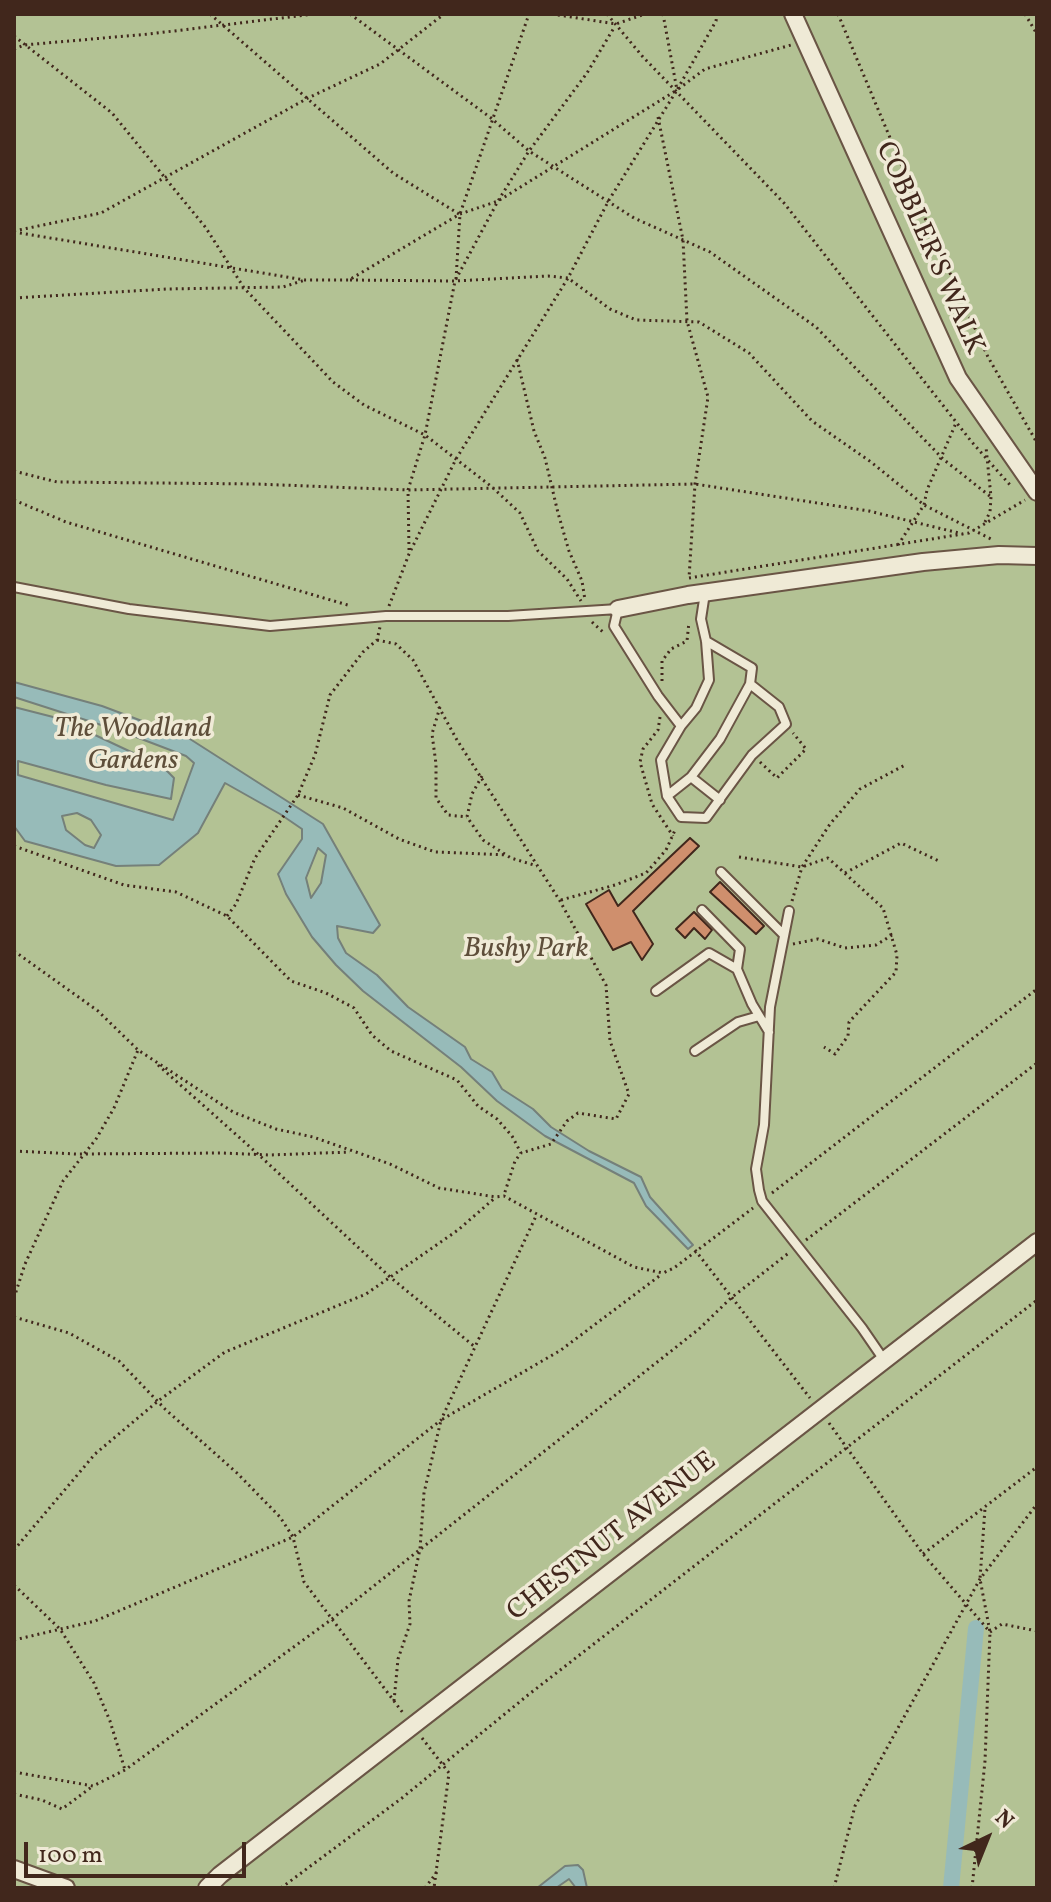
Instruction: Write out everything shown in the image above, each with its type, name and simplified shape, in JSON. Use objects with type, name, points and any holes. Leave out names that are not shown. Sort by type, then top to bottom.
[{"type":"street","name":"COBBLER'S WALK","points":[[793,14],[958,378],[1032,493]]},
{"type":"street","points":[[618,609],[694,588],[923,562],[999,555],[1037,556]]},
{"type":"street","name":"CHESTNUT AVENUE","points":[[207,1888],[1037,1242]]},
{"type":"street","points":[[14,1869],[66,1888]]},
{"type":"street","name":"CHESTNUT AVENUE","points":[[197,1888],[220,1875]]},
{"type":"lane","points":[[14,587],[129,609],[270,626],[386,616],[508,616],[618,609],[614,626],[658,696],[681,726]]},
{"type":"lane","points":[[694,588],[706,641],[709,680],[696,708],[661,760],[667,796],[681,817],[706,818],[752,755],[786,724],[779,707],[750,684]]},
{"type":"lane","points":[[667,796],[691,777],[720,739],[750,684],[752,668],[706,641]]},
{"type":"lane","points":[[691,777],[720,800]]},
{"type":"lane","points":[[721,872],[784,935]]},
{"type":"lane","points":[[702,910],[740,949],[737,969],[769,1032]]},
{"type":"lane","points":[[789,911],[770,1007],[764,1125],[756,1169],[762,1201],[862,1328],[884,1361]]},
{"type":"lane","points":[[656,991],[709,953],[737,969]]},
{"type":"lane","points":[[695,1051],[738,1022],[759,1016]]},
{"type":"path","points":[[210,14],[393,173],[460,214]]},
{"type":"path","points":[[14,49],[24,45],[313,14]]},
{"type":"path","points":[[350,14],[491,118],[529,151],[634,218],[710,252],[816,327],[943,459],[991,497]]},
{"type":"path","points":[[14,231],[101,213],[308,98],[380,64],[444,14]]},
{"type":"path","points":[[409,554],[408,490],[425,435],[455,281],[460,214],[529,14]]},
{"type":"path","points":[[552,14],[616,24],[645,14]]},
{"type":"path","points":[[607,14],[643,57],[784,203],[987,460],[1010,485],[1032,493]]},
{"type":"path","points":[[663,14],[677,90]]},
{"type":"path","points":[[227,916],[236,904],[255,858],[298,795],[315,755],[330,695],[363,652],[377,640],[409,554],[456,459],[568,278],[609,200],[677,90],[717,14]]},
{"type":"path","points":[[838,14],[909,183],[988,357],[1037,443]]},
{"type":"path","points":[[1025,14],[1037,34]]},
{"type":"path","points":[[455,281],[529,151],[587,73],[616,24]]},
{"type":"path","points":[[14,36],[112,113],[206,228],[244,288],[333,382],[364,405],[425,435],[520,513],[538,551],[567,579],[588,612]]},
{"type":"path","points":[[349,280],[460,214],[498,201],[677,90],[705,69],[807,41]]},
{"type":"path","points":[[658,117],[683,240],[687,321],[708,397],[695,484],[694,588]]},
{"type":"path","points":[[14,231],[305,280],[568,278],[610,309],[636,320],[699,322],[749,353],[812,421],[871,462],[924,505],[995,541]]},
{"type":"path","points":[[14,298],[167,289],[283,287],[305,280]]},
{"type":"path","points":[[517,359],[534,431],[545,458],[569,551],[582,581],[588,612]]},
{"type":"path","points":[[898,545],[924,505],[927,490],[956,423]]},
{"type":"path","points":[[983,525],[990,512],[991,497],[986,446]]},
{"type":"path","points":[[14,471],[57,482],[256,484],[408,490],[695,484],[869,511],[963,534]]},
{"type":"path","points":[[677,580],[694,588],[963,534],[983,525],[1032,493]]},
{"type":"path","points":[[14,500],[66,522],[355,607]]},
{"type":"path","points":[[377,640],[396,644],[413,660],[560,901],[606,985],[610,1041],[629,1094],[616,1119],[578,1113],[567,1121],[551,1144],[521,1153],[515,1161],[504,1196]]},
{"type":"path","points":[[440,707],[432,734],[436,798],[448,815],[467,817]]},
{"type":"path","points":[[752,755],[777,778],[806,749],[786,724]]},
{"type":"path","points":[[789,911],[802,867],[830,824],[860,789],[905,765]]},
{"type":"path","points":[[482,776],[472,794],[467,817],[483,840],[507,855],[537,866]]},
{"type":"path","points":[[298,795],[343,808],[399,839],[435,852],[507,855]]},
{"type":"path","points":[[560,901],[646,873],[666,850],[681,817]]},
{"type":"path","points":[[845,873],[901,843],[941,862]]},
{"type":"path","points":[[14,846],[124,885],[176,892],[227,916],[291,981],[326,993],[354,1008],[372,1035],[391,1051],[457,1080],[478,1106],[497,1119],[512,1136],[521,1153]]},
{"type":"path","points":[[739,857],[802,867],[828,858],[883,908],[897,955],[896,972],[849,1022],[848,1036],[835,1054],[824,1047]]},
{"type":"path","points":[[782,948],[798,941],[818,939],[845,948],[876,945],[892,935]]},
{"type":"path","points":[[14,951],[98,1011],[138,1050],[233,1112],[276,1129],[313,1137],[390,1164],[439,1188],[504,1196],[634,1267],[663,1273]]},
{"type":"path","points":[[14,1640],[95,1621],[293,1537],[441,1420],[561,1350],[663,1273],[674,1268],[1037,989]]},
{"type":"path","points":[[14,1298],[25,1264],[63,1181],[114,1108],[138,1050]]},
{"type":"path","points":[[149,1057],[390,1277],[475,1347]]},
{"type":"path","points":[[14,1794],[42,1800],[62,1809],[93,1786],[125,1770],[332,1619],[699,1329],[731,1298],[1037,1063]]},
{"type":"path","points":[[14,1151],[259,1155],[354,1152]]},
{"type":"path","points":[[14,1550],[95,1454],[158,1401],[225,1352],[366,1294],[458,1230],[496,1197]]},
{"type":"path","points":[[394,1701],[398,1659],[410,1624],[409,1601],[420,1549],[424,1493],[441,1420],[537,1215]]},
{"type":"path","points":[[695,1250],[820,1410],[923,1554],[990,1632]]},
{"type":"path","points":[[281,1888],[1037,1300]]},
{"type":"path","points":[[14,1317],[69,1333],[119,1361],[280,1517],[293,1537],[304,1582],[449,1773],[434,1888]]},
{"type":"path","points":[[923,1554],[1037,1467]]},
{"type":"path","points":[[834,1888],[855,1806],[980,1579],[1037,1504]]},
{"type":"path","points":[[972,1888],[985,1761],[990,1632],[980,1579],[985,1508]]},
{"type":"path","points":[[14,1585],[60,1629],[94,1683],[125,1770]]},
{"type":"path","points":[[990,1632],[1002,1624],[1036,1632]]},
{"type":"path","points":[[14,1772],[93,1786]]},
{"type":"path","points":[[425,1888],[438,1871]]},
{"type":"green space","name":"Bushy Park","points":[[14,14],[1037,14],[1037,1888],[14,1888]]},
{"type":"water","points":[[14,682],[102,706],[190,739],[323,824],[380,925],[373,933],[337,926],[338,938],[346,953],[377,975],[408,1007],[465,1047],[471,1059],[492,1072],[502,1089],[533,1109],[551,1127],[589,1151],[641,1177],[650,1197],[693,1245],[688,1249],[646,1206],[634,1183],[545,1136],[497,1101],[461,1067],[363,991],[336,965],[312,937],[286,894],[278,874],[302,839],[302,829],[280,814],[225,783],[198,833],[159,865],[116,866],[25,841],[14,826],[14,707],[61,719],[163,767],[174,778],[171,799],[18,761],[18,775],[173,820],[194,763],[186,756],[123,732],[14,697]],"holes":[[[77,813],[91,820],[101,835],[94,848],[66,830],[62,816]],[[318,848],[326,855],[321,883],[311,898],[306,878]]]},
{"type":"water","points":[[578,1865],[583,1870],[587,1888],[576,1888],[569,1879],[556,1888],[537,1888],[565,1866]]},
{"type":"building","points":[[690,838],[699,846],[633,911],[653,944],[642,960],[631,942],[613,950],[586,904],[609,890],[618,906]]},
{"type":"building","points":[[720,882],[764,926],[756,934],[710,892]]},
{"type":"building","points":[[694,912],[712,930],[705,939],[694,928],[685,938],[676,929]]},
{"type":"waterway","points":[[951,1888],[976,1628]]},
{"type":"park label","name":"The Woodland Gardens","points":[[133,747]]}]
